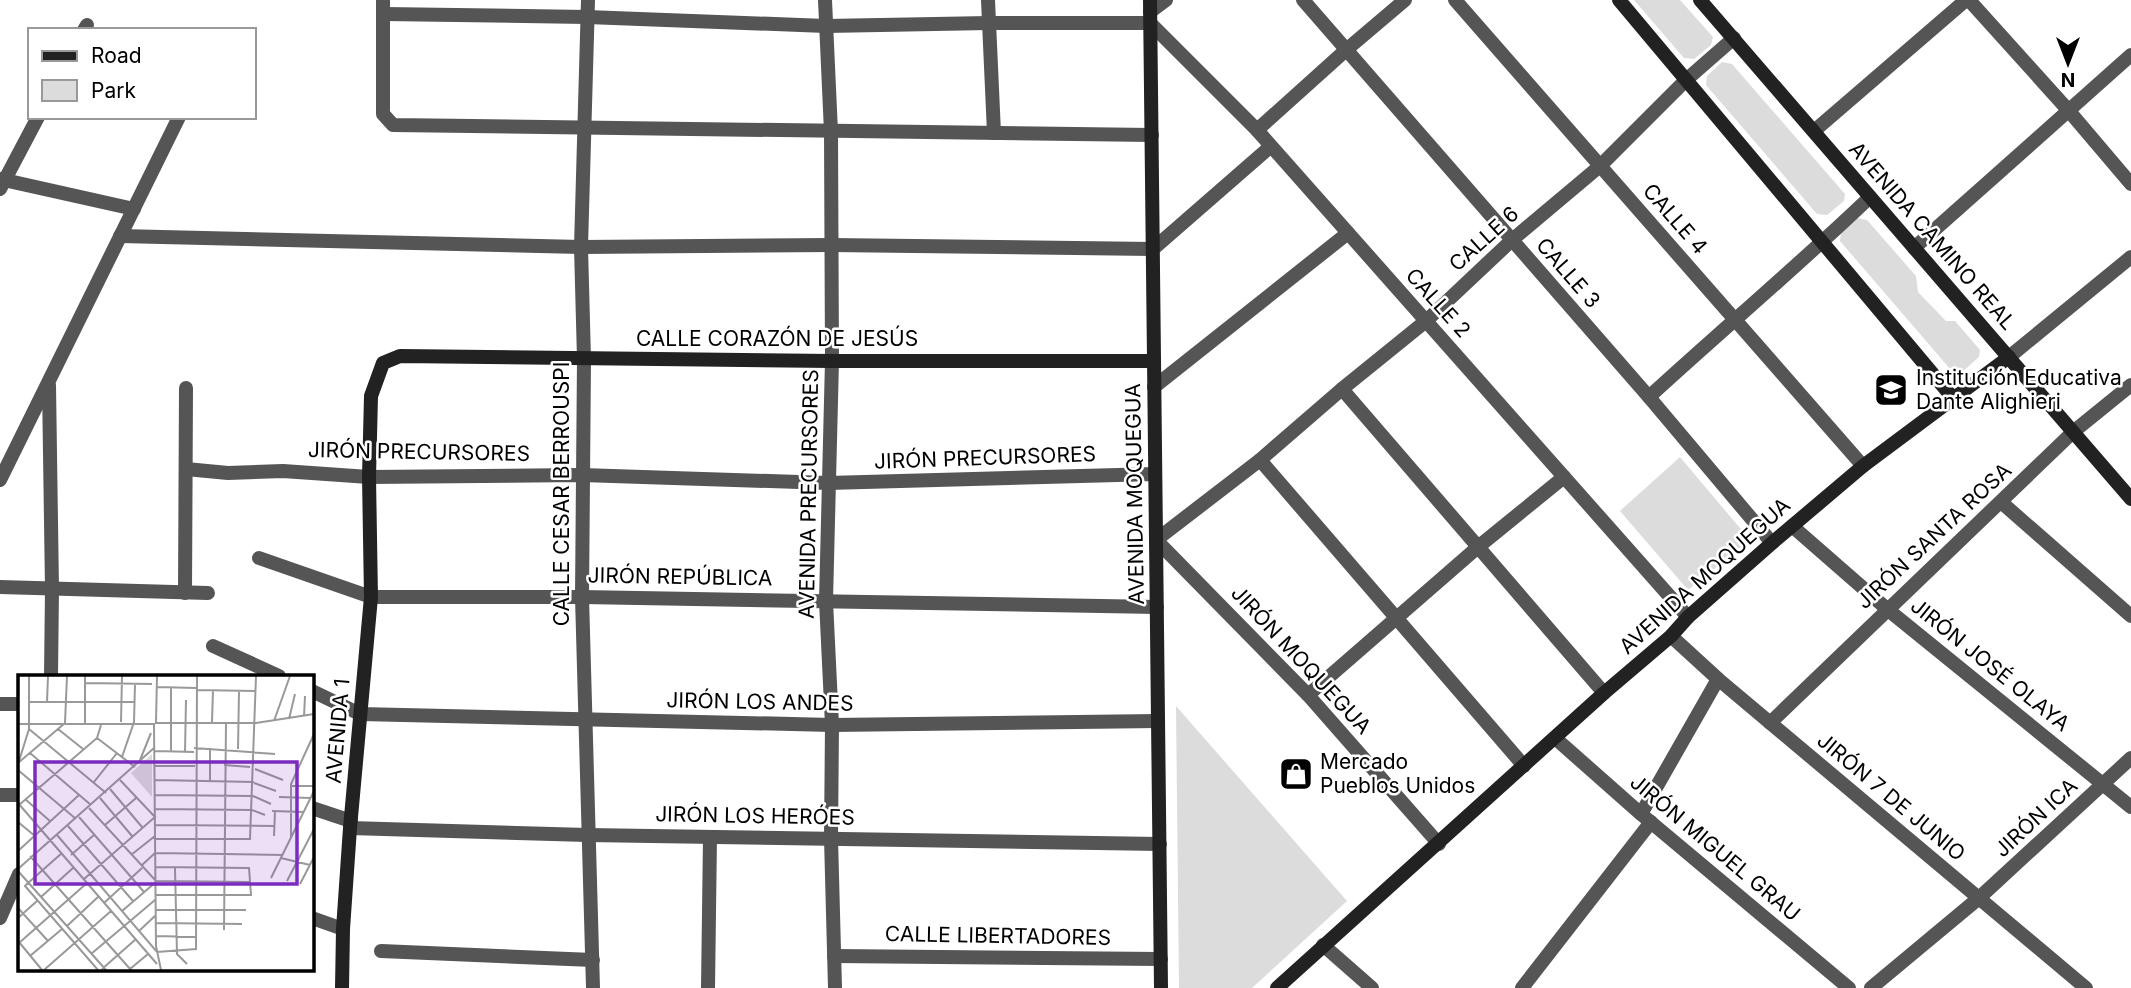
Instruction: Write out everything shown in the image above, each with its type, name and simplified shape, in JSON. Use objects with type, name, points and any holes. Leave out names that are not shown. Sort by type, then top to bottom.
[{"type":"street","name":"CALLE CESAR BERROUSPI","points":[[588,0],[581,247],[584,359],[582,597],[593,988]]},
{"type":"street","name":"AVENIDA PRECURSORES","points":[[825,0],[831,132],[832,361],[826,601],[832,726],[831,838],[835,988]]},
{"type":"street","points":[[988,0],[993,133]]},
{"type":"street","points":[[1152,135],[393,125],[383,114],[383,7],[827,26],[989,23],[1150,12],[1166,0]]},
{"type":"street","name":"CALLE 3","points":[[1303,0],[1772,543]]},
{"type":"street","points":[[1257,131],[1405,0]]},
{"type":"street","name":"CALLE 4","points":[[1455,0],[1863,466]]},
{"type":"street","points":[[1619,0],[1953,398]]},
{"type":"street","points":[[1814,131],[1967,0],[2069,111],[2131,184]]},
{"type":"street","name":"AVENIDA CAMINO REAL","points":[[1706,2],[1734,38],[2131,499]]},
{"type":"street","name":"CALLE 2","points":[[1150,12],[1688,617]]},
{"type":"street","name":"AVENIDA MOQUEGUA","points":[[1150,12],[1161,988]]},
{"type":"street","name":"CALLE 6","points":[[1156,540],[1259,460],[1426,321],[1512,240],[1600,166],[1686,80],[1734,38]]},
{"type":"street","points":[[1914,248],[2131,55]]},
{"type":"street","points":[[37,119],[2,183],[134,209]]},
{"type":"street","points":[[0,480],[178,119]]},
{"type":"street","points":[[120,236],[581,247],[1153,249],[1270,147]]},
{"type":"street","points":[[1648,397],[1870,197]]},
{"type":"street","points":[[1154,387],[1348,233]]},
{"type":"street","name":"AVENIDA MOQUEGUA","points":[[1277,988],[1772,543],[1863,466],[2009,357],[2131,257]]},
{"type":"street","name":"CALLE CORAZÓN DE JESÚS","points":[[400,356],[832,361],[1154,361]]},
{"type":"street","name":"AVENIDA 1","points":[[342,988],[343,929],[371,597],[371,396],[383,363],[400,356]]},
{"type":"street","points":[[49,380],[51,675]]},
{"type":"street","name":"JIRÓN SANTA ROSA","points":[[1770,723],[2073,432],[2131,386]]},
{"type":"street","points":[[185,593],[186,388]]},
{"type":"street","points":[[1342,389],[1604,693]]},
{"type":"street","points":[[1259,460],[1524,766]]},
{"type":"street","name":"JIRÓN PRECURSORES","points":[[186,469],[228,473],[283,471],[369,477],[582,475],[828,483],[1155,474]]},
{"type":"street","points":[[1308,695],[1478,547],[1564,478]]},
{"type":"street","points":[[2001,502],[2131,616]]},
{"type":"street","name":"JIRÓN JOSÉ OLAYA","points":[[1792,526],[1887,609],[2131,807]]},
{"type":"street","name":"JIRÓN MOQUEGUA","points":[[1156,540],[1308,695],[1439,844]]},
{"type":"street","name":"JIRÓN REPÚBLICA","points":[[259,558],[371,597],[582,597],[1157,607]]},
{"type":"street","points":[[0,587],[208,593]]},
{"type":"street","name":"JIRÓN 7 DE JUNIO","points":[[1671,636],[1718,679],[2086,988]]},
{"type":"street","points":[[213,646],[275,675]]},
{"type":"street","points":[[1522,988],[1646,818],[1718,679]]},
{"type":"street","points":[[313,691],[360,714]]},
{"type":"street","points":[[0,704],[18,705]]},
{"type":"street","name":"JIRÓN LOS ANDES","points":[[360,714],[832,726],[1158,722]]},
{"type":"street","name":"JIRÓN MIGUEL GRAU","points":[[1555,738],[1849,988]]},
{"type":"street","name":"JIRÓN ICA","points":[[1871,988],[1979,898],[2131,758]]},
{"type":"street","points":[[0,795],[18,795]]},
{"type":"street","name":"JIRÓN LOS HERÓES","points":[[313,808],[351,824],[587,835],[1160,844]]},
{"type":"street","points":[[708,988],[710,837]]},
{"type":"street","points":[[0,918],[5,893],[18,875]]},
{"type":"street","points":[[313,918],[343,929]]},
{"type":"street","points":[[1323,945],[1372,988]]},
{"type":"street","name":"AVENIDA MOQUEGUA","points":[[1285,988],[1291,977],[1323,945]]},
{"type":"street","points":[[381,951],[593,960]]},
{"type":"street","name":"CALLE LIBERTADORES","points":[[834,956],[1161,959]]},
{"type":"green space","points":[[1634,0],[1680,0],[1713,37],[1711,45],[1694,59],[1684,58]]},
{"type":"green space","points":[[1722,62],[1732,64],[1845,194],[1844,201],[1827,215],[1817,214],[1706,85],[1707,76]]},
{"type":"green space","points":[[1857,218],[1867,220],[1916,276],[1918,292],[1946,321],[1955,321],[1980,350],[1979,357],[1962,372],[1951,370],[1840,241],[1841,232]]},
{"type":"green space","points":[[1680,457],[1750,540],[1688,590],[1620,511]]},
{"type":"green space","points":[[1176,706],[1347,901],[1252,988],[1179,988]]},
{"type":"place","name":"Institución Educativa Dante Alighieri","points":[[1891,390]]},
{"type":"place","name":"Mercado Pueblos Unidos","points":[[1296,774]]}]
